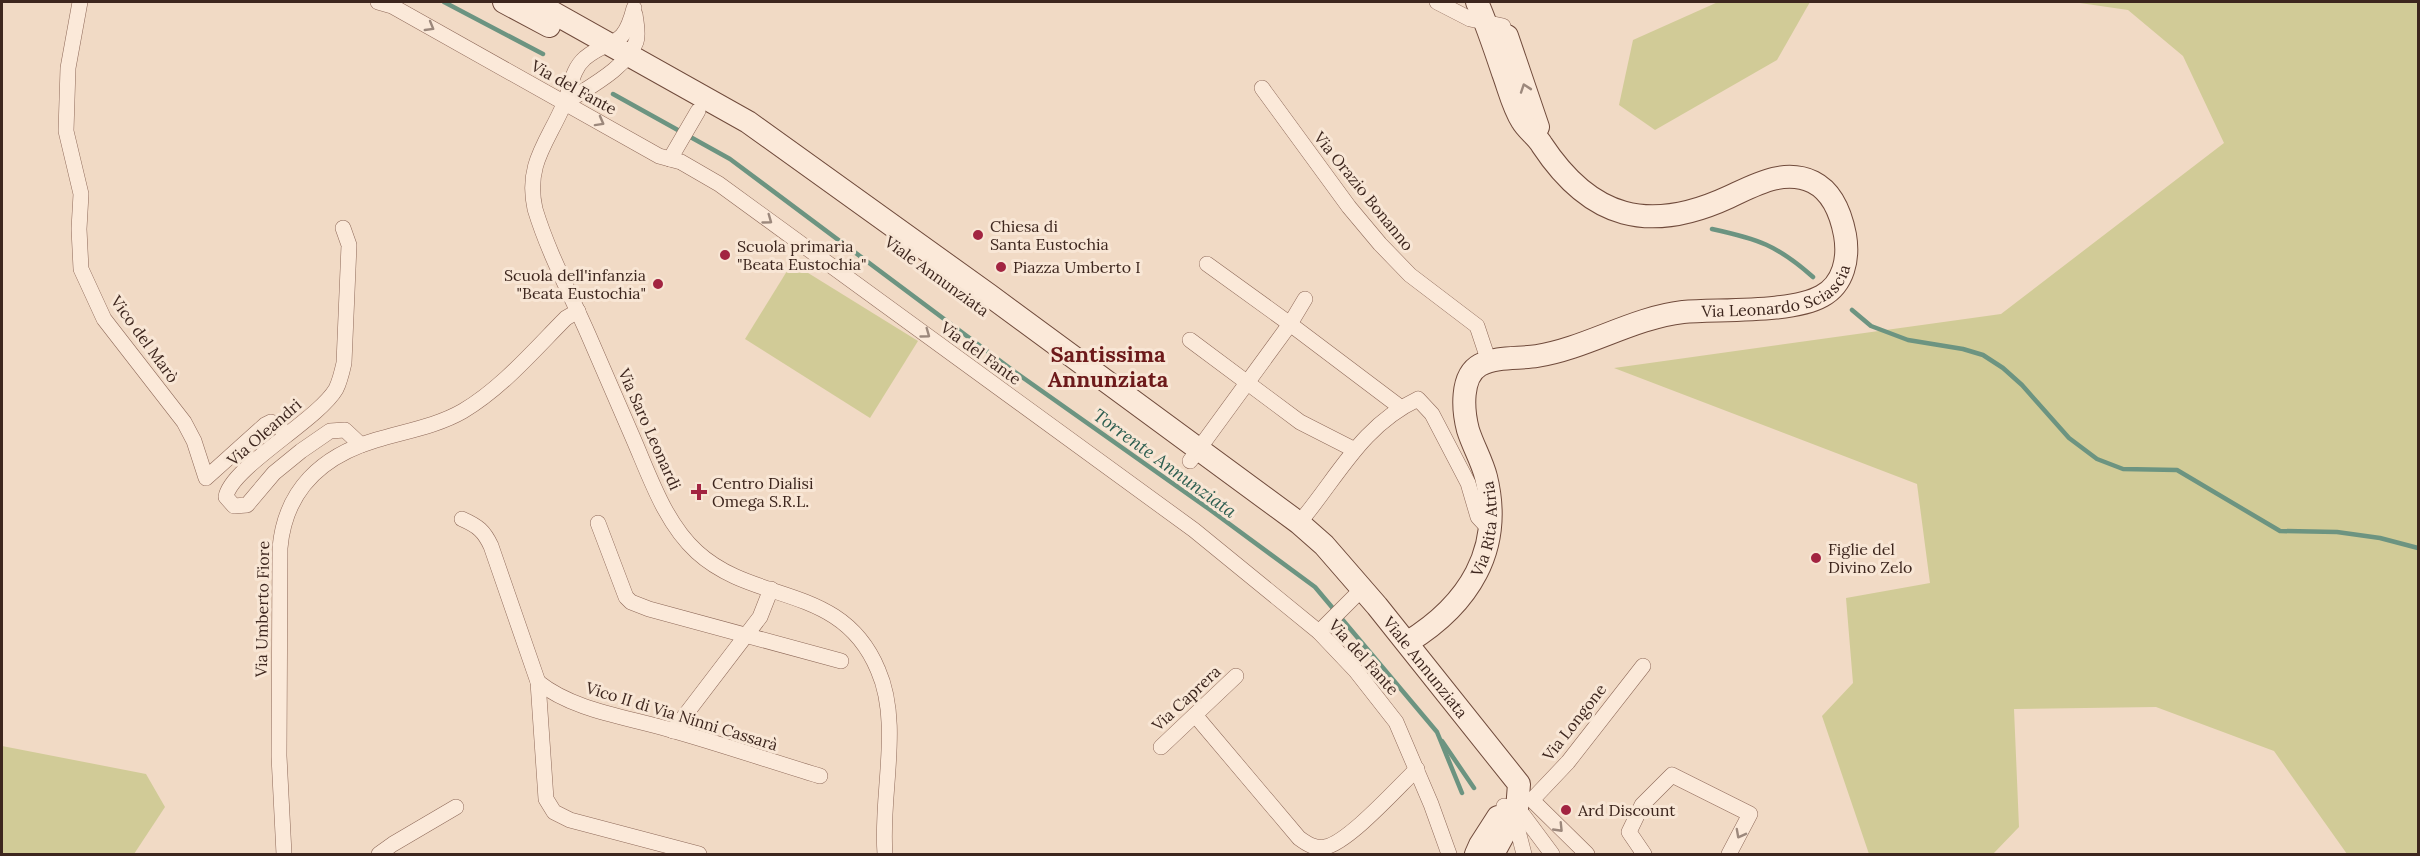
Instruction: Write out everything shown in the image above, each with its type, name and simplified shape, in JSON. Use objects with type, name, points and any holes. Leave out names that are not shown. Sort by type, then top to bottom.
[{"type":"main road","name":"Viale Annunziata","points":[[504,2],[613,54],[744,128],[1195,455],[1299,523],[1324,545],[1355,589]]},
{"type":"main road","name":"Viale Annunziata","points":[[534,2],[613,54],[695,115],[744,128]]},
{"type":"main road","name":"Via Leonardo Sciascia","points":[[1477,2],[1494,25]]},
{"type":"main road","name":"Via Leonardo Sciascia","points":[[1489,362],[1554,353],[1667,315],[1808,302],[1819,298],[1834,287],[1843,272],[1845,263],[1845,237],[1837,207],[1821,186],[1810,180],[1799,177],[1774,178],[1684,214],[1669,217],[1640,215],[1609,206],[1580,190],[1559,170],[1542,144],[1522,122],[1494,25],[1493,2]]},
{"type":"main road","name":"Via Rita Atria","points":[[1407,642],[1440,620],[1463,597],[1484,557],[1490,530],[1491,506],[1487,479],[1469,433],[1464,408],[1470,376],[1480,365],[1489,362]]},
{"type":"main road","name":"Viale Annunziata","points":[[1195,455],[1355,589],[1407,642],[1497,758],[1505,791],[1517,804]]},
{"type":"main road","points":[[1476,855],[1480,844],[1517,804]]},
{"type":"main road","points":[[1493,855],[1517,804]]},
{"type":"street","name":"Vico del Marò","points":[[80,2],[68,68],[66,131],[81,194],[79,229],[81,269],[100,313],[184,422],[194,441],[206,478],[265,425],[271,422],[277,424],[286,434]]},
{"type":"street","name":"Via del Fante","points":[[378,2],[392,6],[659,156],[673,156],[719,184],[1194,530],[1322,629],[1396,722],[1417,768],[1449,854]]},
{"type":"street","points":[[1437,2],[1470,19],[1494,25]]},
{"type":"street","points":[[565,103],[613,54],[637,34],[634,5]]},
{"type":"street","points":[[613,54],[618,40],[629,26],[634,5]]},
{"type":"street","name":"Via Saro Leonardi","points":[[613,54],[583,59],[569,85],[565,103],[535,165],[532,196],[539,222],[653,485],[685,540],[709,562],[737,577],[805,600],[832,614],[860,639],[878,669],[887,700],[888,720],[885,855]]},
{"type":"street","name":"Via Orazio Bonanno","points":[[1262,88],[1349,207],[1380,244],[1410,275],[1477,326],[1489,362]]},
{"type":"street","points":[[673,156],[695,115]]},
{"type":"street","name":"Via Oleandri","points":[[343,228],[350,245],[344,363],[341,378],[335,391],[321,407],[286,434],[231,485],[226,497],[234,506],[247,505],[285,463],[330,431],[345,430],[361,445]]},
{"type":"street","points":[[1207,264],[1400,407]]},
{"type":"street","points":[[1195,455],[1290,324],[1305,299]]},
{"type":"street","name":"Via Umberto Fiore","points":[[284,855],[279,756],[281,536],[289,507],[305,482],[327,463],[361,445],[441,422],[464,411],[495,388],[566,318],[578,310]]},
{"type":"street","points":[[1190,340],[1246,384],[1300,422],[1353,449]]},
{"type":"street","points":[[1299,523],[1324,493],[1353,449],[1400,407],[1418,399],[1432,414],[1468,483],[1478,517],[1490,530]]},
{"type":"street","points":[[462,519],[477,525],[484,532],[491,546],[538,682],[544,788],[546,799],[554,812],[570,820],[699,855]]},
{"type":"street","points":[[598,523],[621,588],[631,602],[649,609],[841,661]]},
{"type":"street","points":[[674,730],[760,617],[771,589]]},
{"type":"street","points":[[1322,629],[1355,589]]},
{"type":"street","name":"Via Longone","points":[[1517,804],[1568,762],[1643,666]]},
{"type":"street","name":"Via Caprera","points":[[1161,747],[1236,676]]},
{"type":"street","name":"Vico II di Via Ninni Cassarà","points":[[538,682],[547,689],[584,706],[674,730],[820,776]]},
{"type":"street","points":[[1195,715],[1299,838],[1312,846],[1326,847],[1343,839],[1417,768]]},
{"type":"street","points":[[1644,855],[1629,832],[1642,806],[1672,775],[1750,814],[1729,855]]},
{"type":"street","points":[[1517,804],[1552,855]]},
{"type":"street","points":[[1517,804],[1524,855]]},
{"type":"street","points":[[1517,804],[1587,855]]},
{"type":"street","points":[[379,855],[393,844],[456,807]]},
{"type":"street","points":[[1504,855],[1514,855]]},
{"type":"shaded area","points":[[1718,2],[1810,2],[1777,60],[1655,130],[1619,105],[1633,40]]},
{"type":"shaded area","points":[[2073,2],[2418,2],[2418,854],[2347,854],[2274,751],[2156,707],[2014,709],[2019,827],[1993,854],[1869,854],[1822,716],[1853,683],[1846,598],[1930,583],[1917,484],[1614,368],[2001,314],[2224,143],[2183,56],[2128,10]]},
{"type":"shaded area","points":[[792,263],[918,341],[870,418],[745,339]]},
{"type":"shaded area","points":[[2,746],[146,774],[165,807],[134,854],[2,854]]},
{"type":"waterway","name":"Torrente Annunziata","points":[[444,2],[543,54]]},
{"type":"waterway","name":"Torrente Annunziata","points":[[613,94],[730,159],[1015,372],[1315,587],[1437,732],[1462,793]]},
{"type":"waterway","points":[[1712,229],[1755,240],[1777,250],[1813,277]]},
{"type":"waterway","points":[[1852,310],[1871,326],[1908,340],[1963,349],[1983,355],[2003,368],[2022,385],[2069,438],[2097,459],[2123,469],[2177,470],[2280,531],[2337,532],[2380,538],[2418,548]]},
{"type":"waterway","points":[[1442,741],[1474,788]]},
{"type":"place","name":"Chiesa di Santa Eustochia","points":[[978,235]]},
{"type":"place","name":"Scuola primaria \"Beata Eustochia\"","points":[[725,255]]},
{"type":"place","name":"Piazza Umberto I","points":[[1001,267]]},
{"type":"place","name":"Scuola dell'infanzia \"Beata Eustochia\"","points":[[658,284]]},
{"type":"place","name":"Centro Dialisi Omega S.R.L.","points":[[699,492]]},
{"type":"place","name":"Figlie del Divino Zelo","points":[[1816,558]]},
{"type":"place","name":"Ard Discount","points":[[1566,810]]},
{"type":"district","name":"Santissima Annunziata","points":[[1108,366]]}]
